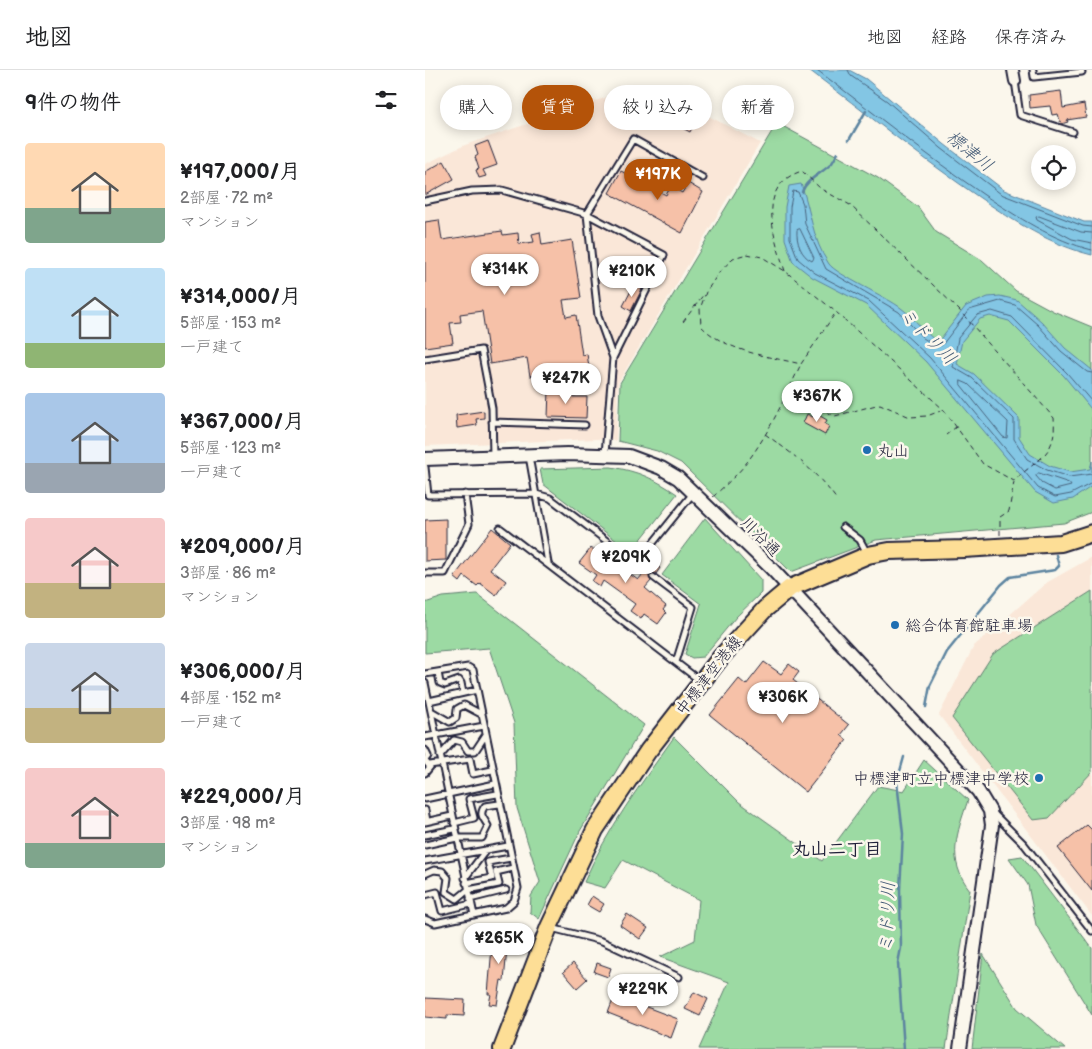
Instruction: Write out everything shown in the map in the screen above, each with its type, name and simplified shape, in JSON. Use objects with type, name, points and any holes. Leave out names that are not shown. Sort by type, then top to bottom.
[{"type":"main road","name":"中標津空港線","points":[[502,1049],[549,927],[595,830],[648,751],[702,681],[745,628],[790,588],[869,555],[889,551],[1061,543],[1092,533]]},
{"type":"street","points":[[1013,70],[1015,81]]},
{"type":"street","name":"川沿通","points":[[425,459],[605,455],[629,456],[661,468],[694,492],[790,588],[978,791],[990,811]]},
{"type":"street","points":[[960,1049],[965,1001],[992,825],[990,811]]},
{"type":"lane","points":[[1033,70],[1033,77],[1082,72]]},
{"type":"lane","points":[[1015,81],[1020,115],[1073,132]]},
{"type":"lane","points":[[613,358],[598,316],[587,214],[633,139],[703,178]]},
{"type":"lane","points":[[425,201],[472,191],[502,190],[587,214],[665,255],[613,358],[605,455]]},
{"type":"lane","points":[[425,358],[481,350],[492,408],[493,458]]},
{"type":"lane","points":[[492,422],[585,425]]},
{"type":"lane","points":[[529,456],[548,564]]},
{"type":"lane","points":[[425,467],[426,495],[536,494],[550,498],[645,570]]},
{"type":"lane","points":[[636,564],[694,492]]},
{"type":"lane","points":[[425,573],[445,573],[469,524],[465,494]]},
{"type":"lane","points":[[843,527],[860,540],[869,555]]},
{"type":"lane","points":[[501,528],[702,681]]},
{"type":"lane","points":[[653,577],[693,607],[676,662]]},
{"type":"lane","points":[[425,674],[468,667],[473,670],[499,804],[518,888],[514,901],[506,908],[435,923],[425,919]]},
{"type":"lane","points":[[438,672],[441,683],[445,685],[459,680],[463,693]]},
{"type":"lane","points":[[425,687],[473,915]]},
{"type":"lane","points":[[429,701],[477,690]]},
{"type":"lane","points":[[431,714],[450,722],[455,718],[457,709],[464,705],[481,714]]},
{"type":"lane","points":[[425,718],[431,714]]},
{"type":"lane","points":[[425,737],[484,726]]},
{"type":"lane","points":[[440,756],[454,740],[462,742],[468,751],[475,751],[485,735]]},
{"type":"lane","points":[[425,750],[430,770],[425,773]]},
{"type":"lane","points":[[427,762],[441,764],[470,759],[473,774],[493,770]]},
{"type":"lane","points":[[425,799],[495,784]]},
{"type":"lane","points":[[425,836],[474,818],[469,800],[497,794]]},
{"type":"lane","points":[[425,845],[457,838],[482,838],[488,826],[482,818],[482,810],[485,806],[499,804]]},
{"type":"lane","points":[[425,810],[426,822],[452,816]]},
{"type":"lane","points":[[990,811],[1025,844],[1092,931]]},
{"type":"lane","points":[[425,861],[509,846]]},
{"type":"lane","points":[[466,881],[486,850]]},
{"type":"lane","points":[[466,881],[492,878],[489,862],[511,858]]},
{"type":"lane","points":[[476,864],[482,868]]},
{"type":"lane","points":[[425,874],[437,870],[445,874],[448,880],[447,892],[454,898],[461,897],[468,890],[499,884],[496,872],[513,868]]},
{"type":"lane","points":[[425,895],[437,892],[442,911],[506,890]]},
{"type":"lane","points":[[491,894],[492,901]]},
{"type":"lane","points":[[549,927],[603,941],[679,978]]},
{"type":"path","points":[[785,270],[771,225],[775,189],[784,178],[802,171],[821,189],[850,205],[959,310],[1054,418],[1055,435],[1045,457],[1014,481],[1009,510],[1000,517],[1001,547]]},
{"type":"path","points":[[683,322],[733,258],[747,254],[762,257],[785,270],[836,312],[944,410],[983,464],[1014,481]]},
{"type":"path","points":[[706,292],[700,309],[701,326],[712,338],[729,346],[801,364]]},
{"type":"path","points":[[713,498],[743,467],[765,434],[801,364],[836,312]]},
{"type":"path","points":[[786,394],[835,416],[880,404],[910,417],[927,416],[944,410]]},
{"type":"path","points":[[946,435],[956,427]]},
{"type":"path","points":[[765,434],[801,460],[822,480],[837,500]]},
{"type":"shaded area","points":[[604,98],[604,130],[712,130],[712,118],[722,123],[722,130],[735,130],[760,143],[618,383],[616,441],[597,439],[425,446],[425,164],[465,145],[522,126],[522,130],[594,130],[594,101]]},
{"type":"shaded area","name":"中標津町立中標津中学校","points":[[1092,557],[1092,916],[939,715],[974,646],[1046,583]]},
{"type":"green space","points":[[773,130],[790,130],[878,178],[918,207],[936,232],[982,260],[1016,291],[1053,311],[1092,327],[1092,512],[1064,523],[876,540],[791,572],[681,463],[657,451],[618,441],[620,383]]},
{"type":"green space","points":[[611,467],[646,476],[677,494],[631,552],[543,484],[540,469]]},
{"type":"green space","points":[[705,518],[761,580],[761,593],[736,617],[703,657],[692,658],[685,654],[701,604],[662,575]]},
{"type":"green space","name":"中標津町立中標津中学校","points":[[1092,591],[1092,772],[1049,818],[1033,820],[952,718],[993,654]]},
{"type":"green space","points":[[477,594],[644,725],[580,831],[539,919],[530,912],[531,896],[540,882],[517,808],[514,723],[489,648],[425,653],[425,603],[443,597]]},
{"type":"green space","points":[[674,737],[739,802],[822,861],[878,786],[904,791],[924,760],[968,800],[957,835],[956,857],[958,868],[970,890],[946,1049],[699,1049],[729,982],[660,957],[695,940],[699,900],[623,860],[605,888],[584,882],[614,825]]},
{"type":"green space","points":[[1022,856],[1092,948],[1092,1015],[1036,925],[1028,885],[1009,858]]},
{"type":"green space","points":[[983,954],[1017,1008],[1065,1049],[972,1049]]},
{"type":"water","points":[[809,70],[849,70],[866,79],[944,144],[1004,190],[1084,222],[1092,222],[1092,255],[1048,239],[993,207],[915,151]]},
{"type":"water","points":[[801,184],[815,235],[829,264],[842,274],[901,308],[938,342],[966,306],[988,297],[1000,296],[1017,300],[1042,322],[1065,348],[1092,370],[1092,416],[1091,409],[1064,376],[1009,321],[990,316],[980,319],[962,341],[957,364],[974,374],[1019,418],[1019,437],[1030,454],[1050,466],[1070,472],[1090,469],[1092,461],[1092,486],[1073,499],[1054,503],[1035,492],[926,362],[866,305],[812,277],[793,262],[785,239],[785,207],[789,186]]},
{"type":"building","points":[[1061,91],[1063,108],[1084,104],[1086,117],[1067,120],[1068,122],[1061,124],[1058,114],[1052,115],[1050,106],[1030,108],[1029,95]]},
{"type":"building","points":[[488,141],[497,165],[483,170],[486,176],[479,178],[476,170],[479,169],[475,157],[478,155],[475,146]]},
{"type":"building","points":[[444,161],[454,179],[425,195],[425,172]]},
{"type":"building","points":[[621,171],[666,195],[671,186],[682,193],[688,183],[703,192],[682,233],[609,193]]},
{"type":"building","points":[[439,220],[442,240],[502,231],[503,235],[518,233],[519,244],[534,242],[532,234],[540,232],[542,245],[572,240],[581,298],[563,300],[566,317],[576,315],[582,355],[587,354],[589,367],[530,376],[527,358],[490,364],[482,311],[460,314],[461,322],[450,323],[453,343],[425,347],[425,222]]},
{"type":"building","points":[[634,285],[642,289],[631,311],[623,306]]},
{"type":"building","points":[[549,390],[567,391],[567,397],[587,397],[586,418],[548,417]]},
{"type":"building","points":[[484,411],[484,418],[476,419],[477,425],[457,428],[456,415]]},
{"type":"building","points":[[815,413],[827,420],[825,424],[829,426],[825,435],[803,423],[807,414],[813,417]]},
{"type":"building","points":[[446,519],[446,560],[425,561],[425,520]]},
{"type":"building","points":[[492,528],[510,543],[490,569],[506,581],[496,595],[480,583],[477,586],[464,576],[460,582],[454,577]]},
{"type":"building","points":[[591,548],[638,580],[643,574],[649,572],[648,567],[651,562],[660,568],[656,574],[649,575],[651,581],[645,588],[666,606],[663,610],[666,613],[658,624],[644,614],[641,619],[630,611],[635,604],[603,581],[600,587],[592,581],[596,575],[579,563]]},
{"type":"building","points":[[764,662],[781,674],[789,664],[799,672],[793,680],[849,725],[841,735],[847,740],[806,792],[710,715],[739,679],[746,685]]},
{"type":"building","points":[[1087,825],[1092,830],[1092,891],[1058,848]]},
{"type":"building","points":[[592,896],[604,904],[599,912],[587,905]]},
{"type":"building","points":[[627,914],[648,928],[640,939],[620,925]]},
{"type":"building","points":[[501,928],[515,930],[513,939],[508,938],[504,981],[501,980],[497,1005],[489,1004],[491,994],[488,994],[492,947],[499,948]]},
{"type":"building","points":[[573,963],[587,979],[577,988],[563,972]]},
{"type":"building","points":[[597,963],[611,968],[608,977],[594,972]]},
{"type":"building","points":[[694,992],[708,999],[700,1016],[685,1009]]},
{"type":"building","points":[[615,995],[678,1019],[671,1038],[608,1013]]},
{"type":"building","points":[[425,998],[465,1000],[464,1016],[447,1015],[447,1019],[425,1017]]},
{"type":"waterway","points":[[849,140],[866,111]]},
{"type":"waterway","points":[[802,192],[807,183],[828,167],[838,153]]},
{"type":"waterway","name":"ミドリ川","points":[[926,707],[930,686],[947,652],[1001,585],[1010,577],[1055,570],[1059,566],[1056,555]]},
{"type":"waterway","name":"ミドリ川","points":[[904,757],[897,782],[903,834],[900,890],[901,948],[898,963],[904,1049]]},
{"type":"place","name":"丸山","points":[[867,450]]},
{"type":"place","name":"総合体育館駐車場","points":[[895,625]]},
{"type":"place","name":"中標津町立中標津中学校","points":[[1039,778]]},
{"type":"district","name":"丸山二丁目","points":[[837,849]]},
{"type":"water label","name":"標津川","points":[[970,151]]}]
